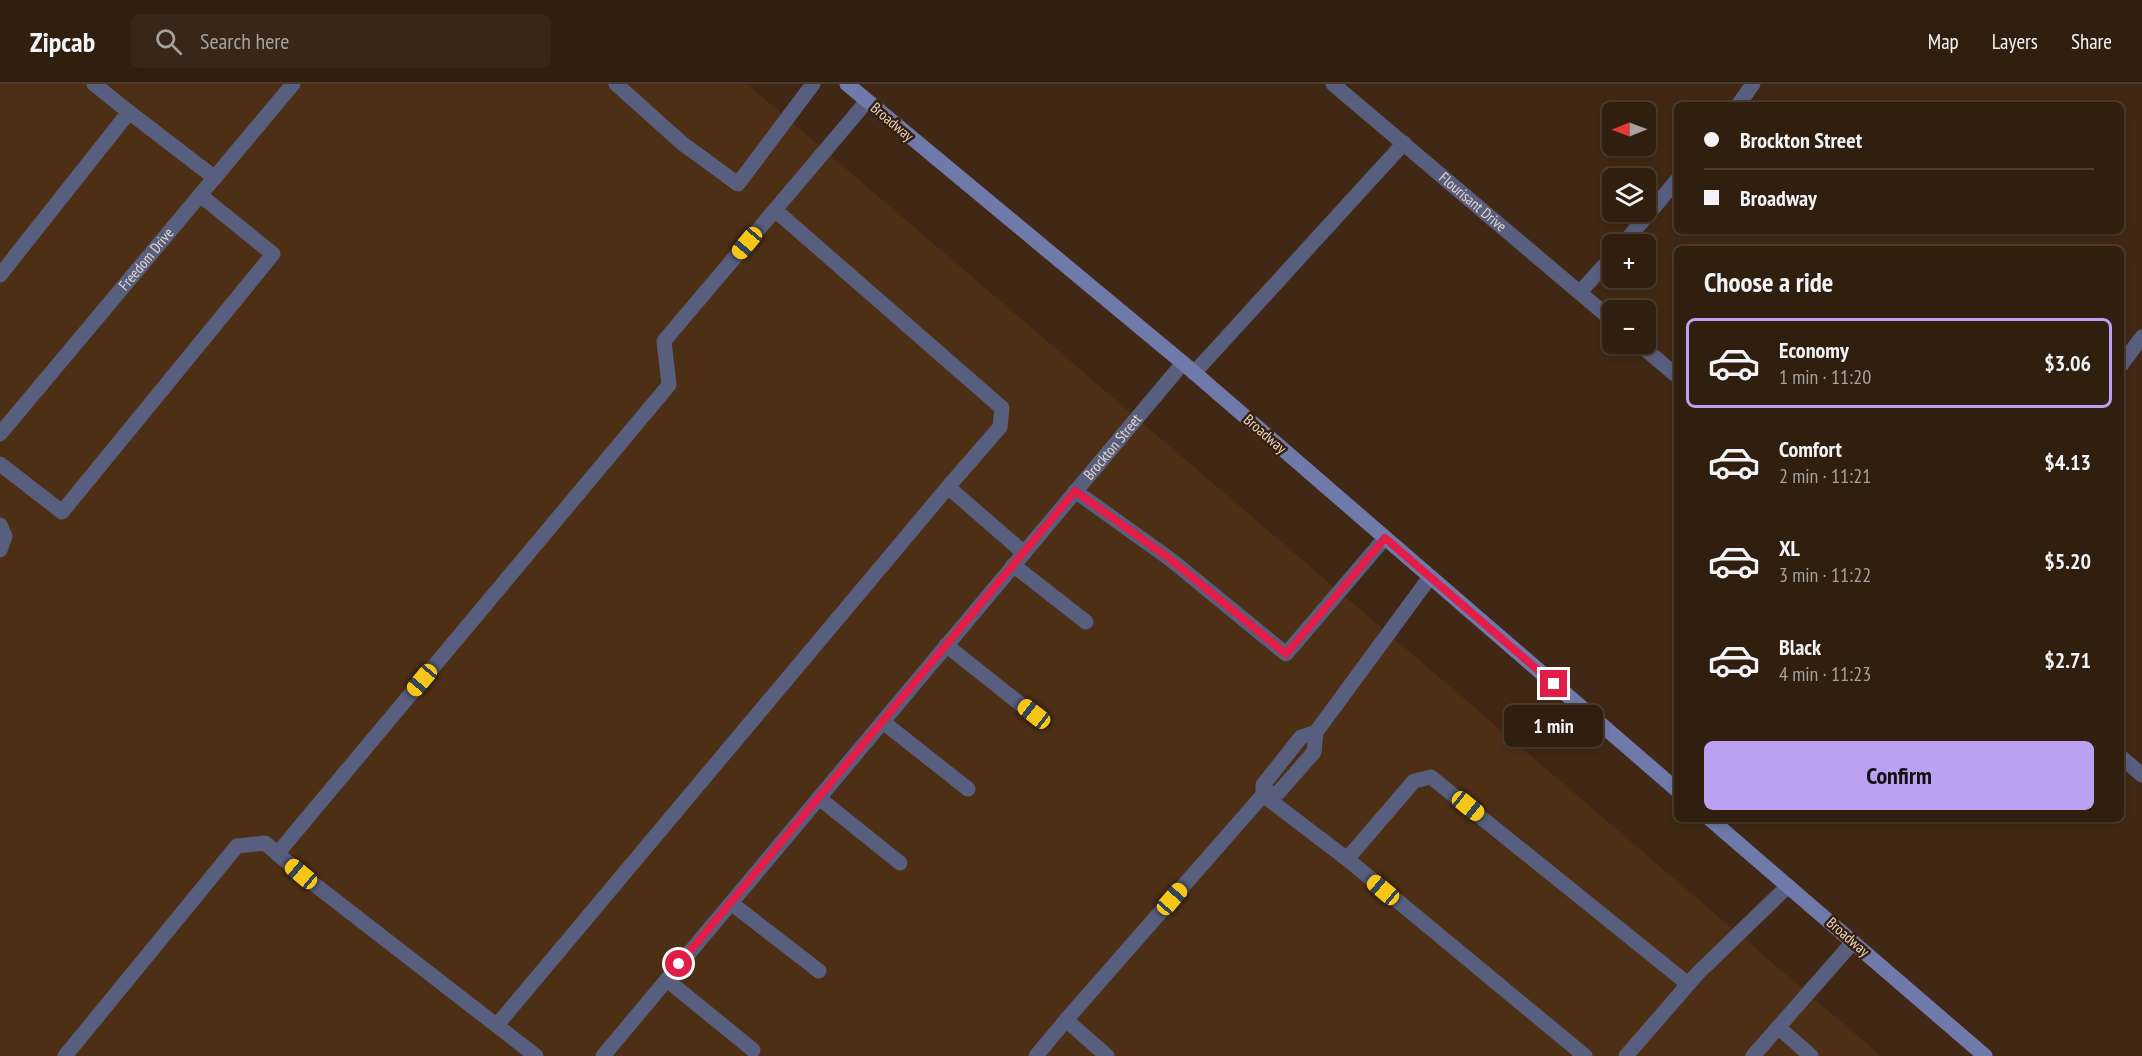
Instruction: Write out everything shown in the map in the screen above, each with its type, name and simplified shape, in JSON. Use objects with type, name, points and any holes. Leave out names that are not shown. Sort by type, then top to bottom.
[{"type":"main road","name":"Broadway","points":[[847,84],[1188,368],[1674,787]]},
{"type":"main road","name":"Broadway","points":[[1713,822],[1985,1056]]},
{"type":"street","points":[[94,84],[215,178]]},
{"type":"street","name":"Freedom Drive","points":[[0,434],[293,84]]},
{"type":"street","points":[[616,84],[683,144],[738,184],[813,84]]},
{"type":"street","name":"Flourisant Drive","points":[[1333,84],[1602,311]]},
{"type":"street","points":[[1740,102],[1753,84]]},
{"type":"street","points":[[277,854],[669,385],[664,341],[867,101]]},
{"type":"street","points":[[0,275],[129,112]]},
{"type":"street","name":"Brockton Street","points":[[603,1056],[1075,491],[1188,368],[1404,143]]},
{"type":"street","points":[[1631,234],[1674,184]]},
{"type":"street","points":[[0,464],[62,512],[273,254],[200,195]]},
{"type":"street","points":[[497,1025],[1000,427],[1002,408],[775,210]]},
{"type":"street","points":[[1580,292],[1602,268]]},
{"type":"street","points":[[2124,361],[2142,337]]},
{"type":"street","points":[[1652,354],[1674,373]]},
{"type":"street","points":[[948,487],[1024,553]]},
{"type":"street","points":[[1075,491],[1170,559],[1286,654],[1385,538]]},
{"type":"street","points":[[0,525],[5,536],[0,550]]},
{"type":"street","points":[[1013,565],[1086,622]]},
{"type":"street","points":[[1036,1056],[1263,795],[1278,793],[1314,752],[1316,732],[1430,577]]},
{"type":"street","points":[[946,645],[1034,714]]},
{"type":"street","points":[[883,722],[968,789]]},
{"type":"street","points":[[2124,760],[2142,776]]},
{"type":"street","points":[[1347,860],[1414,781],[1431,777],[1688,984]]},
{"type":"street","points":[[1263,795],[1347,860],[1585,1056]]},
{"type":"street","points":[[819,798],[900,863]]},
{"type":"street","points":[[65,1056],[237,846],[265,843],[536,1056]]},
{"type":"street","points":[[1626,1056],[1688,984],[1788,886]]},
{"type":"street","points":[[730,903],[819,971]]},
{"type":"street","points":[[1753,1056],[1853,942]]},
{"type":"street","points":[[667,980],[753,1050]]},
{"type":"street","points":[[1066,1020],[1107,1056]]},
{"type":"street","points":[[1778,1027],[1811,1056]]},
{"type":"shaded area","points":[[0,84],[747,84],[1881,1056],[0,1056]]},
{"type":"route","points":[[679,964],[1075,491],[1170,559],[1286,654],[1385,538],[1554,684]]}]
